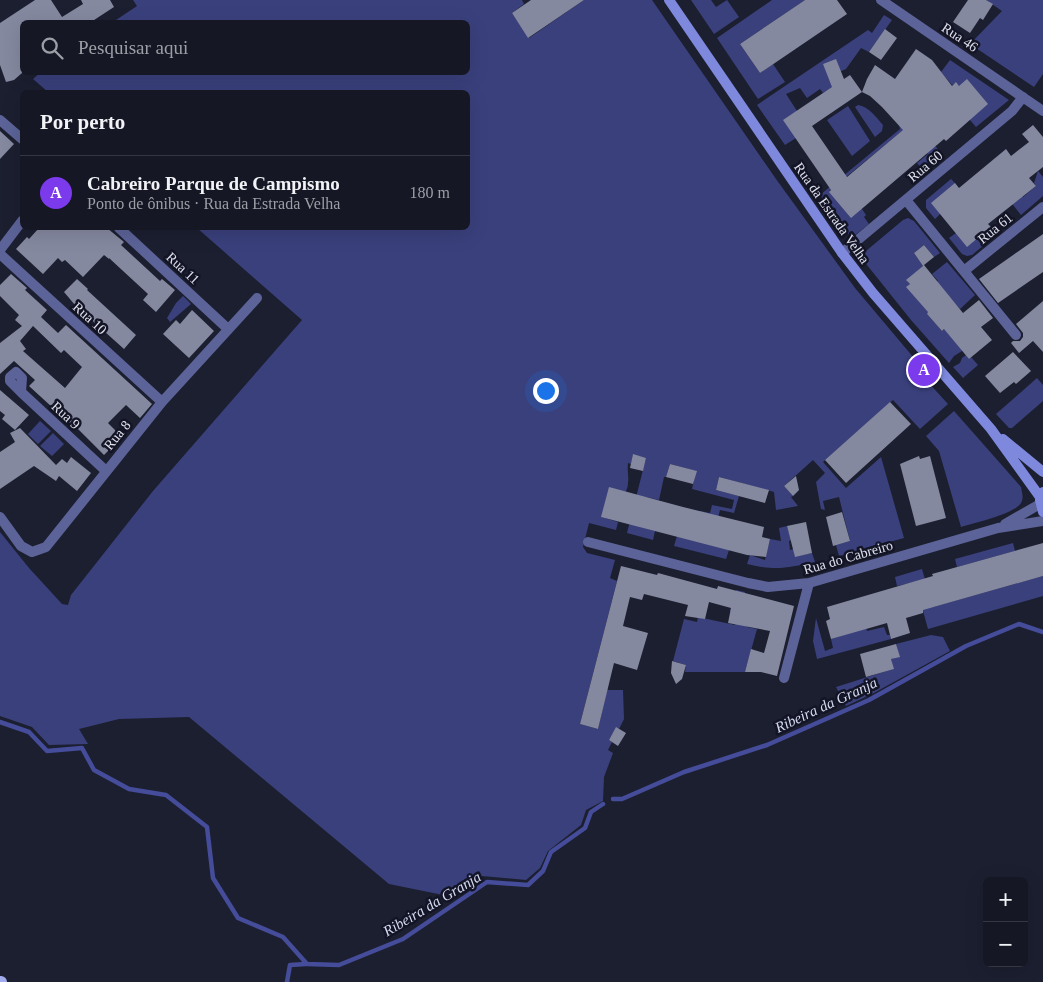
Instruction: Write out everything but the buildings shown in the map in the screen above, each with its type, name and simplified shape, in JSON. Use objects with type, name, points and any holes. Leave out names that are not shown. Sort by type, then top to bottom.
[{"type":"street","name":"Rua da Estrada Velha","points":[[668,0],[842,253],[873,293],[991,429],[1042,501]]},
{"type":"street","name":"Rua 46","points":[[881,0],[1023,97]]},
{"type":"street","name":"Rua 60","points":[[842,253],[1012,111],[1023,97]]},
{"type":"street","points":[[1023,97],[1042,106]]},
{"type":"street","points":[[0,120],[20,137]]},
{"type":"street","points":[[906,200],[1016,335]]},
{"type":"street","name":"Rua 61","points":[[964,271],[1043,207]]},
{"type":"street","points":[[0,250],[20,225]]},
{"type":"street","name":"Rua 11","points":[[121,230],[228,329]]},
{"type":"street","name":"Rua 10","points":[[0,254],[162,402]]},
{"type":"street","name":"Rua 8","points":[[0,516],[21,546],[32,552],[46,547],[162,402],[257,298]]},
{"type":"street","name":"Rua 9","points":[[10,377],[10,381],[21,392],[106,471]]},
{"type":"street","name":"Rua da Estrada Velha","points":[[991,429],[1043,472]]},
{"type":"street","points":[[998,528],[1042,501]]},
{"type":"street","points":[[998,528],[1043,521]]},
{"type":"street","name":"Rua do Cabreiro","points":[[588,542],[768,587],[808,584],[998,528]]},
{"type":"street","points":[[784,678],[808,584]]},
{"type":"shaded area","points":[[133,0],[522,0],[524,4],[512,13],[529,38],[584,0],[652,0],[776,179],[855,288],[919,364],[915,368],[948,404],[920,429],[893,400],[823,462],[846,488],[881,457],[904,538],[871,547],[872,552],[865,554],[863,550],[839,556],[836,545],[850,541],[839,497],[823,501],[825,510],[821,509],[816,482],[825,473],[813,460],[784,486],[793,496],[791,497],[798,506],[776,510],[774,492],[719,477],[716,490],[739,496],[734,513],[720,510],[711,545],[729,550],[726,559],[674,546],[677,536],[692,540],[700,511],[710,513],[712,505],[732,509],[734,500],[692,489],[696,471],[670,464],[666,477],[664,477],[659,500],[646,497],[638,526],[655,531],[653,540],[627,533],[646,458],[633,455],[631,464],[628,463],[628,481],[625,493],[602,517],[618,522],[616,530],[589,523],[583,547],[587,553],[615,560],[610,578],[617,581],[580,724],[598,729],[607,690],[623,690],[624,719],[619,729],[616,728],[609,740],[612,742],[608,750],[613,753],[604,777],[603,801],[586,810],[581,825],[548,851],[540,868],[526,880],[482,876],[453,897],[389,884],[189,717],[119,719],[79,729],[88,744],[49,745],[32,727],[0,716],[0,532],[29,568],[62,604],[68,605],[71,595],[153,491],[302,320],[199,230],[470,230],[470,90],[46,90],[33,79],[38,75],[470,75],[470,20],[116,20],[137,6]]},
{"type":"shaded area","points":[[691,0],[711,0],[716,7],[727,0],[739,17],[714,34]]},
{"type":"shaded area","points":[[772,0],[805,0],[740,44],[760,73],[773,64],[785,82],[758,99],[717,38]]},
{"type":"shaded area","points":[[986,0],[1043,0],[1043,74],[1034,87],[970,44],[1002,11]]},
{"type":"shaded area","points":[[884,15],[892,20],[869,52],[861,48],[846,69],[830,76],[836,85],[823,93],[820,89],[807,98],[800,88],[786,94],[797,111],[796,138],[785,145],[757,105],[868,30],[872,33]]},
{"type":"shaded area","points":[[950,60],[1009,100],[976,127],[969,119],[959,86],[956,83],[952,85],[941,72]]},
{"type":"shaded area","points":[[858,105],[869,110],[883,125],[882,131],[875,137],[855,107]]},
{"type":"shaded area","points":[[848,106],[870,141],[852,156],[827,120]]},
{"type":"shaded area","points":[[899,125],[922,131],[943,155],[928,167],[925,164],[921,168],[917,163],[928,154],[906,128],[829,191],[862,209],[866,215],[864,217],[869,224],[855,235],[848,234],[820,195],[900,129]]},
{"type":"shaded area","points":[[1038,171],[1043,177],[1043,196],[1021,215],[1006,196],[1021,195],[1023,197],[1036,186],[1034,183]]},
{"type":"shaded area","points":[[951,179],[955,183],[940,214],[935,219],[926,208],[926,200]]},
{"type":"shaded area","points":[[908,218],[914,221],[940,253],[934,257],[924,245],[914,253],[923,266],[907,281],[910,284],[907,287],[917,299],[938,281],[932,274],[947,262],[975,295],[960,309],[948,296],[927,314],[942,331],[954,321],[962,351],[954,356],[949,363],[911,320],[867,265],[864,257],[866,251],[903,220]]},
{"type":"shaded area","points":[[991,227],[997,234],[972,255],[962,254],[949,238],[956,233],[967,246]]},
{"type":"shaded area","points":[[183,296],[191,304],[170,322],[167,318],[176,303]]},
{"type":"shaded area","points":[[966,355],[969,359],[971,357],[978,365],[963,378],[953,367],[960,363]]},
{"type":"shaded area","points":[[1037,378],[1043,385],[1043,401],[1012,428],[1009,428],[996,414]]},
{"type":"shaded area","points":[[954,411],[1021,487],[1023,495],[1021,503],[1011,511],[961,527],[939,451],[926,436]]},
{"type":"shaded area","points":[[40,421],[51,431],[38,444],[28,434]]},
{"type":"shaded area","points":[[53,433],[64,444],[52,456],[40,446]]},
{"type":"shaded area","points":[[787,526],[791,540],[789,541],[790,550],[794,549],[795,556],[812,553],[815,562],[781,568],[747,564],[750,555],[765,560],[770,539],[781,541],[779,528]]},
{"type":"shaded area","points":[[1013,543],[1015,551],[957,567],[955,559]]},
{"type":"shaded area","points":[[922,569],[933,607],[1043,576],[1043,596],[928,629],[915,582],[897,586],[895,577]]},
{"type":"shaded area","points":[[736,590],[745,592],[742,606],[753,609],[747,627],[757,629],[745,672],[685,672],[686,665],[673,661],[684,619],[697,622],[698,617],[735,625],[738,613],[730,611]]},
{"type":"shaded area","points":[[863,615],[867,631],[884,627],[891,639],[817,659],[813,641],[816,618],[825,651],[833,648],[831,639],[849,633]]},
{"type":"shaded area","points":[[931,635],[943,637],[950,651],[872,694],[846,706],[836,687],[893,669],[891,659],[899,656],[896,644]]},
{"type":"waterway","name":"Ribeira da Granja","points":[[613,799],[622,799],[684,772],[767,745],[869,700],[966,646],[1019,624],[1043,632]]},
{"type":"waterway","name":"Ribeira da Granja","points":[[0,722],[29,732],[47,751],[82,748],[94,770],[129,789],[166,795],[207,827],[213,878],[238,918],[283,937],[307,964],[339,965],[403,939],[487,882],[528,885],[543,871],[551,852],[585,828],[591,812],[603,804]]},
{"type":"waterway","points":[[287,982],[290,965],[306,964]]},
{"type":"place","name":"Cabreiro Parque de Campismo","points":[[924,370]]}]
